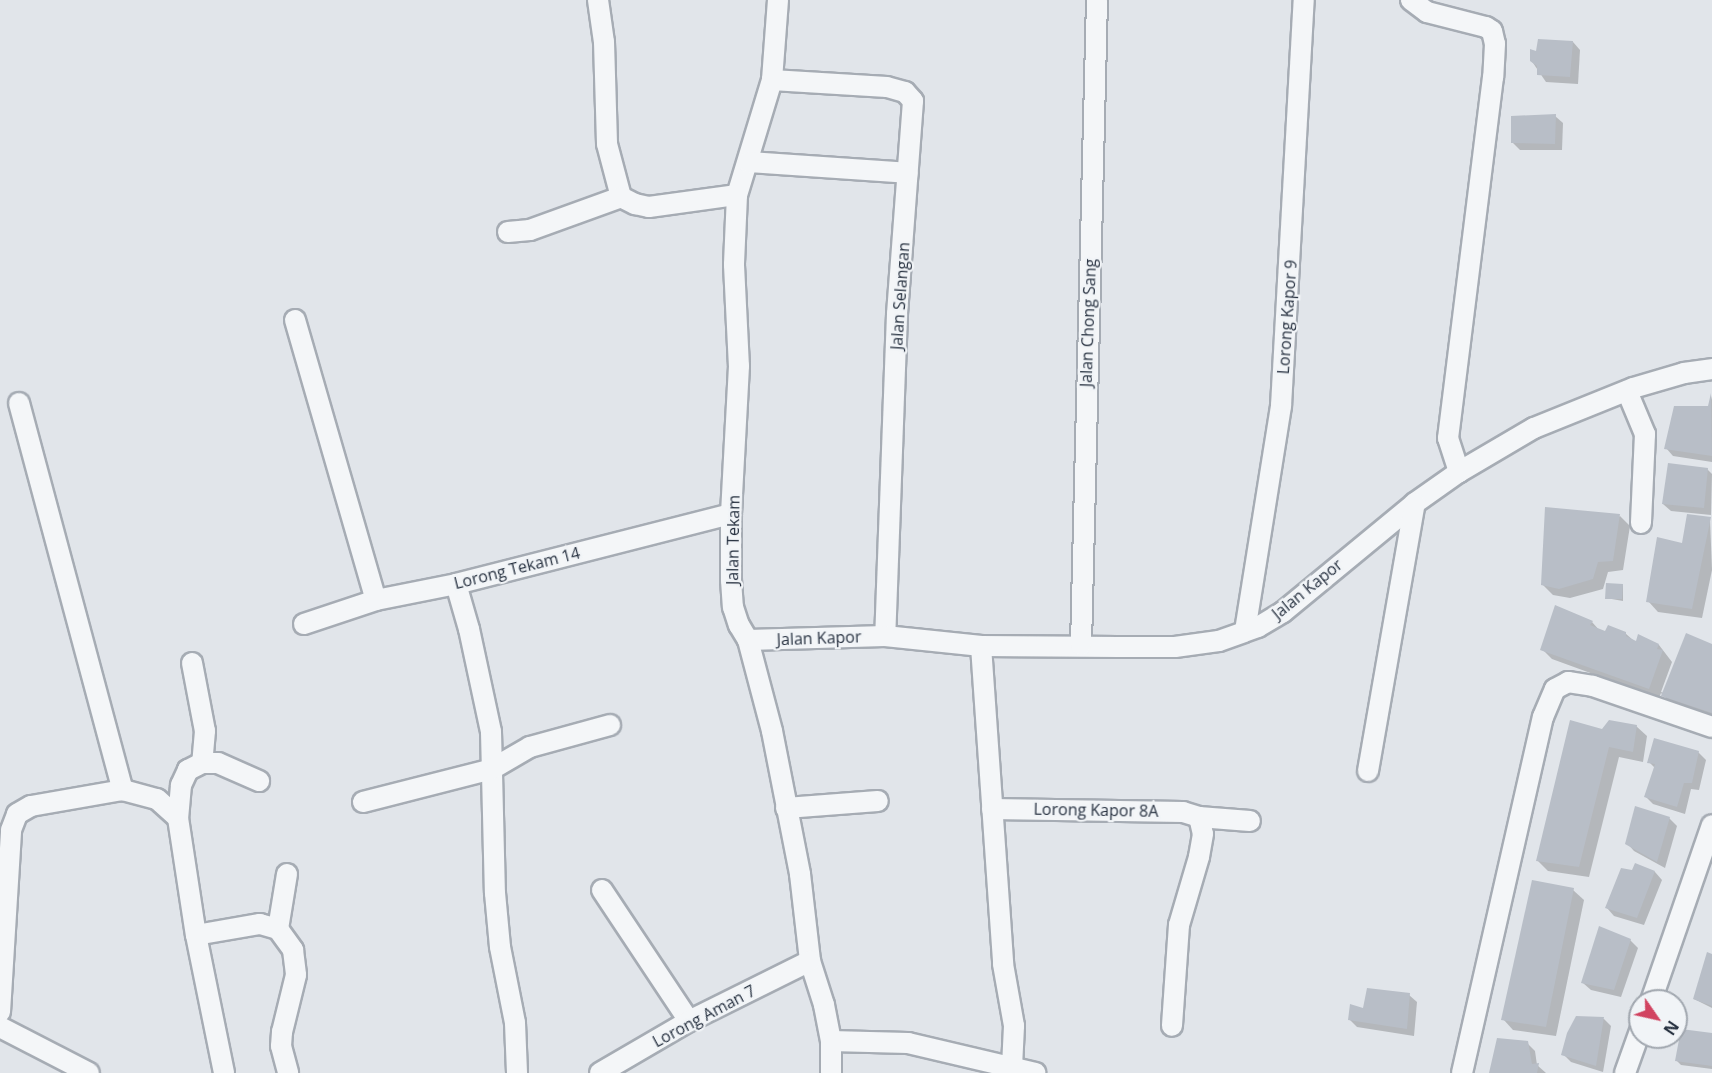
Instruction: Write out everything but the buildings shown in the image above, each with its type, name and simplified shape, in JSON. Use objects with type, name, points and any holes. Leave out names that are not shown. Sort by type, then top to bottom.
[{"type":"street","points":[[598,0],[604,42],[607,144],[621,197]]},
{"type":"street","name":"Jalan Tekam","points":[[778,0],[772,80],[737,195],[734,265],[739,366],[731,514],[733,607],[739,626],[748,640],[772,731],[800,874],[810,961],[824,1005],[831,1041],[831,1073]]},
{"type":"street","name":"Jalan Chong Sang","points":[[1081,645],[1097,0]]},
{"type":"street","name":"Lorong Kapor 9","points":[[1245,631],[1281,406],[1304,0]]},
{"type":"street","points":[[1411,0],[1427,12],[1486,27],[1492,31],[1495,44],[1493,77],[1448,438],[1459,472]]},
{"type":"street","name":"Jalan Selangan","points":[[772,80],[887,87],[910,95],[914,113],[897,314],[885,636]]},
{"type":"street","points":[[748,162],[908,173]]},
{"type":"street","points":[[508,232],[530,230],[621,197],[648,207],[737,195]]},
{"type":"street","points":[[295,320],[376,600]]},
{"type":"street","name":"Jalan Kapor","points":[[748,640],[885,636],[981,646],[1175,647],[1219,641],[1283,612],[1415,503],[1459,472],[1534,428],[1627,391],[1684,374],[1712,369]]},
{"type":"street","points":[[1627,391],[1645,434],[1641,523]]},
{"type":"street","points":[[19,403],[123,790]]},
{"type":"street","points":[[1368,771],[1415,503]]},
{"type":"street","name":"Lorong Tekam 14","points":[[304,624],[376,600],[456,584],[731,514]]},
{"type":"street","points":[[456,584],[469,629],[491,732],[495,893],[500,947],[515,1023],[517,1073]]},
{"type":"street","points":[[981,646],[1003,964],[1014,1026],[1012,1067]]},
{"type":"street","points":[[192,663],[205,731],[202,763]]},
{"type":"street","points":[[1462,1073],[1543,717],[1555,689],[1568,682],[1593,686],[1712,727]]},
{"type":"street","points":[[363,802],[492,769],[530,747],[610,725]]},
{"type":"street","points":[[224,1073],[196,935],[178,818],[181,785],[188,770],[202,763],[218,763],[259,780]]},
{"type":"street","points":[[0,1012],[11,836],[17,814],[31,806],[123,790],[157,799],[178,818]]},
{"type":"street","points":[[786,808],[878,801]]},
{"type":"street","name":"Lorong Kapor 8A","points":[[992,809],[1184,812],[1199,817],[1250,821]]},
{"type":"street","points":[[1172,1026],[1179,925],[1203,834],[1199,817]]},
{"type":"street","points":[[1655,989],[1711,833]]},
{"type":"street","points":[[278,929],[287,874]]},
{"type":"street","points":[[602,890],[689,1021]]},
{"type":"street","points":[[196,935],[260,924],[278,929],[289,942],[296,961],[293,993],[282,1032],[281,1046],[288,1073]]},
{"type":"street","name":"Lorong Aman 7","points":[[606,1072],[689,1021],[810,961]]},
{"type":"street","points":[[0,1027],[90,1073]]},
{"type":"street","points":[[831,1041],[908,1043],[1036,1073]]},
{"type":"street","points":[[1625,1073],[1634,1049]]}]
